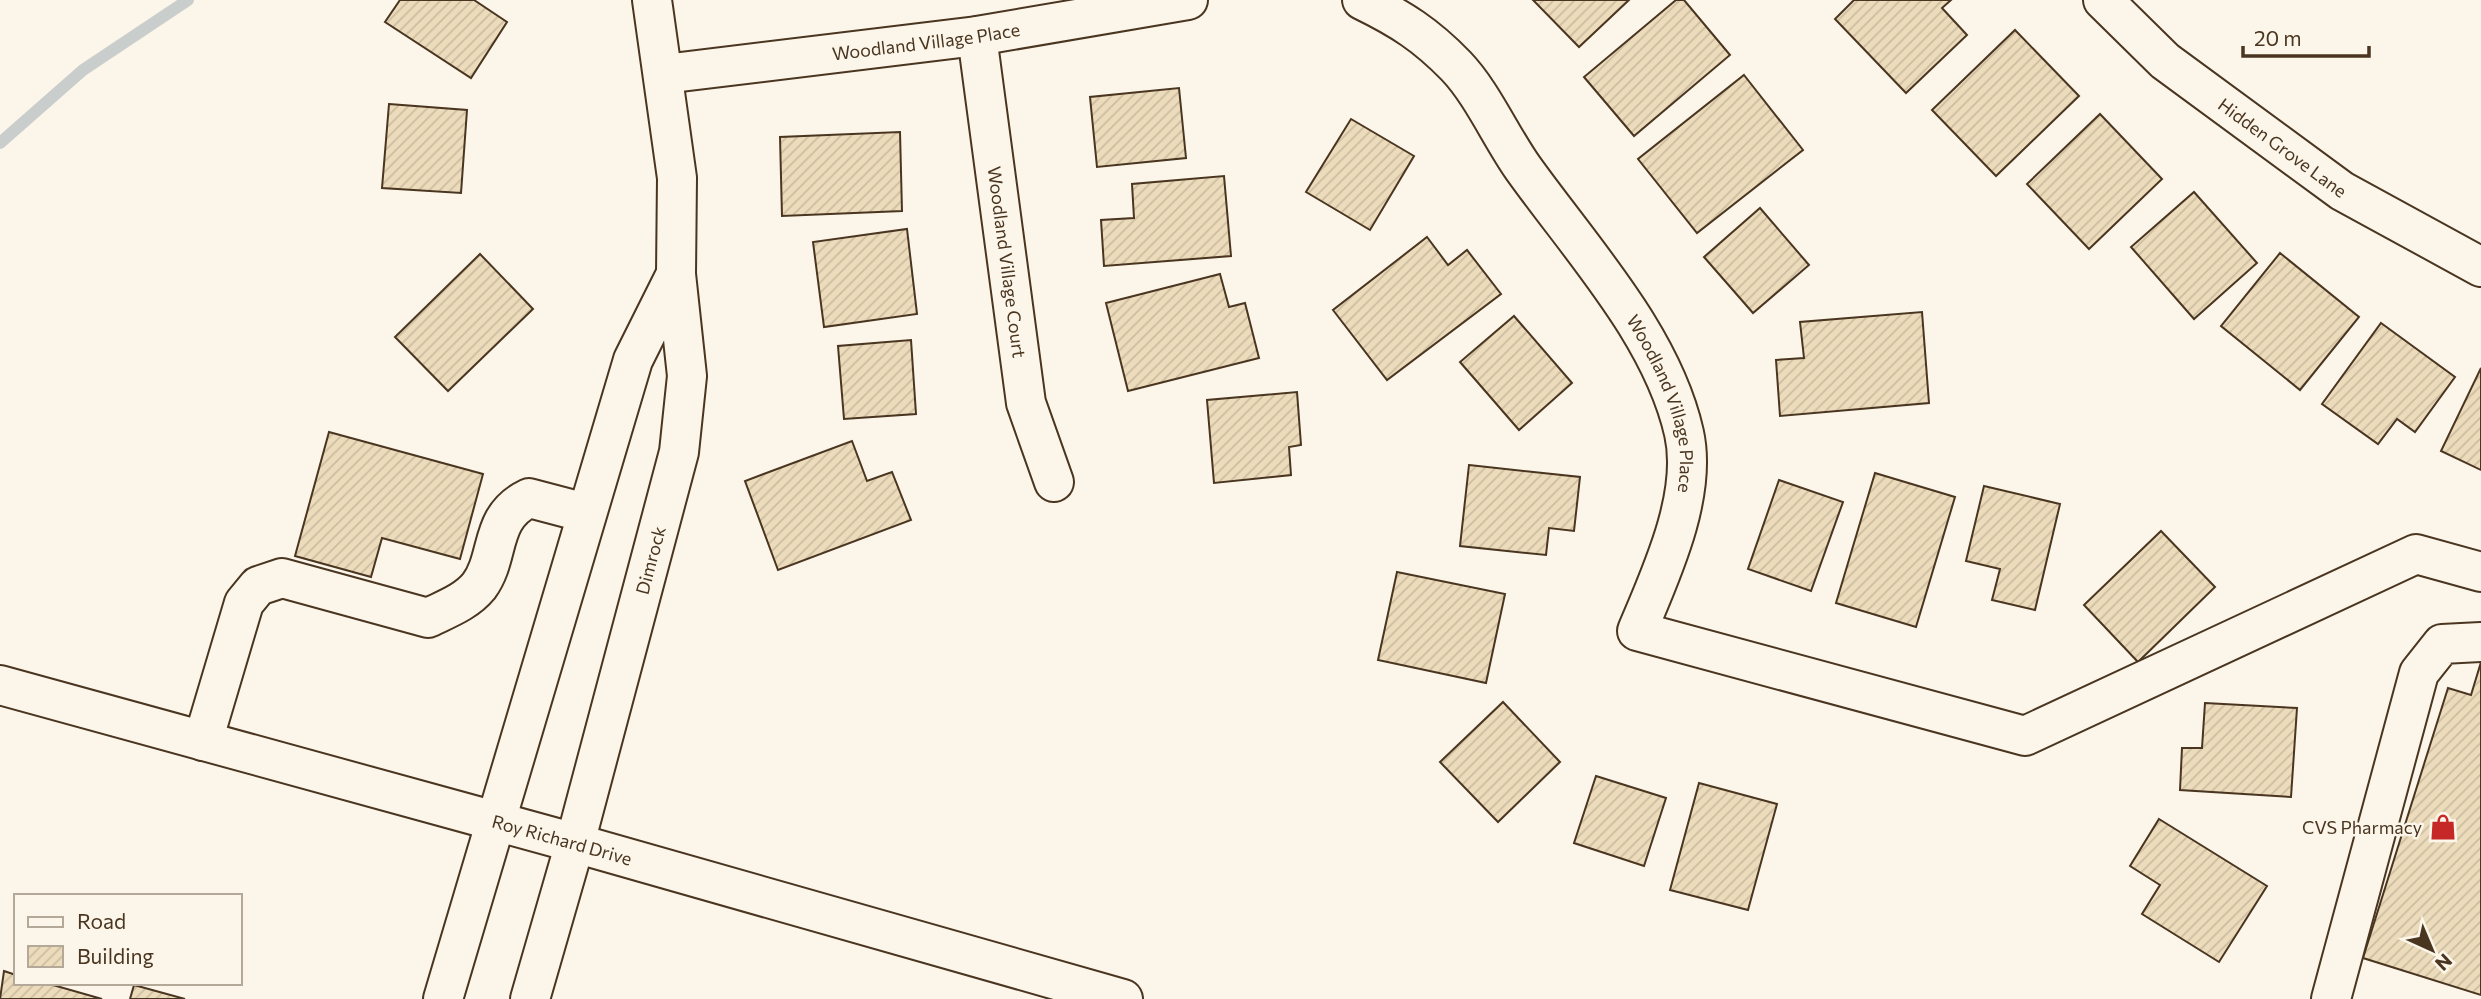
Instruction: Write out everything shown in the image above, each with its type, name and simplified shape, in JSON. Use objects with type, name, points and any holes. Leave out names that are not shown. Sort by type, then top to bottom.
[{"type":"street","name":"Dimrock","points":[[530,999],[575,843],[680,452],[687,376],[676,274],[677,178],[652,0]]},
{"type":"street","name":"Woodland Village Place","points":[[664,74],[977,36],[1188,0]]},
{"type":"street","name":"Woodland Village Place","points":[[1362,0],[1408,22],[1458,68],[1522,166],[1601,272],[1658,361],[1684,433],[1688,478],[1664,569],[1637,631],[2025,736],[2416,554],[2481,572]]},
{"type":"street","name":"Hidden Grove Lane","points":[[2103,0],[2165,61],[2342,191],[2481,267]]},
{"type":"street","name":"Woodland Village Court","points":[[977,36],[1026,403],[1054,482]]},
{"type":"street","name":"Dimrock","points":[[443,999],[494,820],[633,360],[676,274]]},
{"type":"street","points":[[203,741],[244,603],[258,586],[282,578],[428,618],[468,598],[481,583],[500,526],[514,505],[529,498],[586,513]]},
{"type":"street","points":[[2331,999],[2419,673],[2442,645],[2481,642]]},
{"type":"street","name":"Roy Richard Drive","points":[[0,685],[494,820],[1123,999]]},
{"type":"building","points":[[400,0],[474,0],[507,22],[471,78],[385,22]]},
{"type":"building","points":[[1533,0],[1629,0],[1579,47]]},
{"type":"building","points":[[1676,0],[1684,0],[1730,55],[1634,136],[1584,77]]},
{"type":"building","points":[[1854,0],[1951,0],[1942,8],[1967,35],[1906,93],[1835,19]]},
{"type":"building","points":[[2015,30],[2079,96],[1996,176],[1932,110]]},
{"type":"building","points":[[1744,75],[1803,150],[1697,233],[1638,159]]},
{"type":"building","points":[[1179,88],[1186,158],[1097,167],[1090,97]]},
{"type":"building","points":[[389,104],[467,110],[461,193],[382,188]]},
{"type":"building","points":[[2100,114],[2162,179],[2089,249],[2027,184]]},
{"type":"building","points":[[1351,119],[1414,156],[1370,230],[1306,192]]},
{"type":"building","points":[[900,132],[902,211],[782,216],[780,137]]},
{"type":"building","points":[[1224,176],[1231,256],[1104,266],[1101,220],[1134,218],[1132,184]]},
{"type":"building","points":[[2194,192],[2257,263],[2194,319],[2131,247]]},
{"type":"building","points":[[1760,208],[1809,265],[1753,313],[1704,257]]},
{"type":"building","points":[[907,229],[917,314],[824,327],[813,242]]},
{"type":"building","points":[[1427,237],[1448,265],[1467,250],[1501,294],[1387,380],[1333,310]]},
{"type":"building","points":[[2280,253],[2359,317],[2300,390],[2221,326]]},
{"type":"building","points":[[480,254],[533,309],[448,391],[395,337]]},
{"type":"building","points":[[1220,274],[1229,307],[1245,303],[1259,358],[1128,391],[1106,303]]},
{"type":"building","points":[[1922,312],[1929,403],[1780,416],[1776,360],[1804,358],[1800,322]]},
{"type":"building","points":[[1514,316],[1572,383],[1519,430],[1460,362]]},
{"type":"building","points":[[2381,323],[2455,377],[2415,432],[2397,419],[2378,444],[2322,404]]},
{"type":"building","points":[[911,340],[916,414],[844,419],[838,346]]},
{"type":"building","points":[[2481,368],[2481,470],[2441,451]]},
{"type":"building","points":[[1297,392],[1301,445],[1289,447],[1291,475],[1214,483],[1207,400]]},
{"type":"building","points":[[329,432],[483,474],[460,559],[382,538],[371,577],[295,556]]},
{"type":"building","points":[[852,441],[867,481],[892,472],[911,520],[778,570],[745,481]]},
{"type":"building","points":[[1469,465],[1580,477],[1574,531],[1549,528],[1546,555],[1460,546]]},
{"type":"building","points":[[1875,473],[1955,497],[1916,627],[1836,603]]},
{"type":"building","points":[[1779,480],[1843,502],[1811,591],[1748,569]]},
{"type":"building","points":[[1984,486],[2060,504],[2035,610],[1992,600],[2000,569],[1966,561]]},
{"type":"building","points":[[2161,531],[2215,587],[2138,662],[2084,605]]},
{"type":"building","points":[[1397,572],[1505,594],[1486,683],[1378,660]]},
{"type":"building","name":"CVS Pharmacy","points":[[2481,662],[2481,995],[2363,958],[2448,688],[2471,695]]},
{"type":"building","points":[[1503,702],[1560,762],[1498,822],[1440,762]]},
{"type":"building","points":[[2205,703],[2297,708],[2291,797],[2180,790],[2182,748],[2202,748]]},
{"type":"building","points":[[1596,776],[1666,798],[1644,866],[1574,843]]},
{"type":"building","points":[[1699,783],[1777,804],[1748,910],[1670,890]]},
{"type":"building","points":[[2159,819],[2267,886],[2219,962],[2142,914],[2160,885],[2130,866]]},
{"type":"building","points":[[4,971],[14,974],[14,985],[53,985],[102,999],[0,999]]},
{"type":"building","points":[[134,985],[185,999],[130,999]]},
{"type":"waterway","points":[[0,143],[83,70],[188,0]]},
{"type":"place","name":"CVS Pharmacy","points":[[2443,827]]}]
